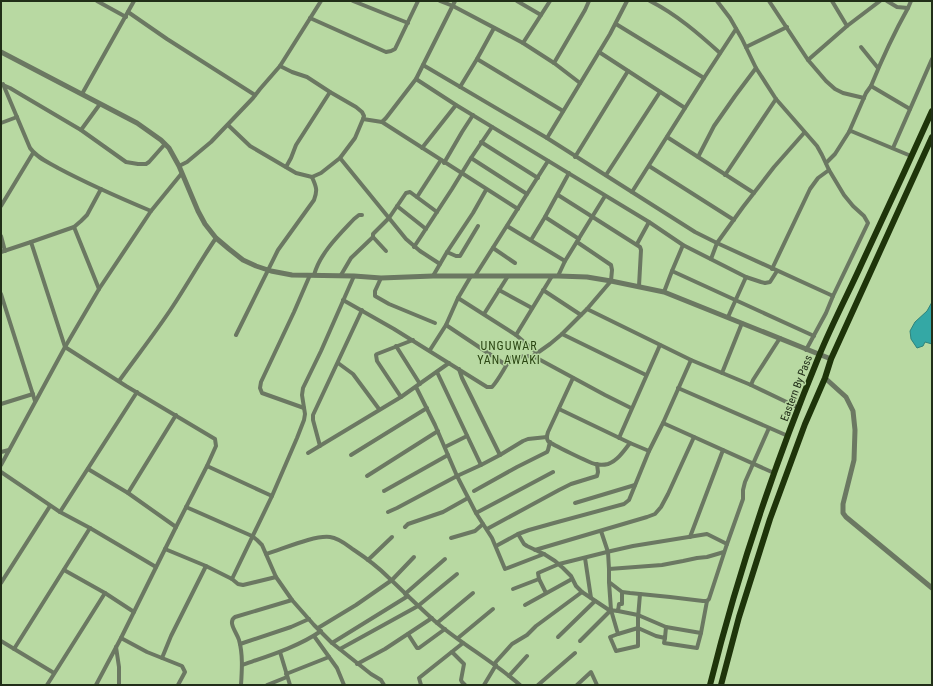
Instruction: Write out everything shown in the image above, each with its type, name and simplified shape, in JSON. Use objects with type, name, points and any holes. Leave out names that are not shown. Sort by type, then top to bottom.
[{"type":"main road","name":"Eastern By Pass","points":[[710,685],[722,637],[750,542],[788,436],[820,355],[932,111]]},
{"type":"main road","name":"Eastern By Pass","points":[[721,685],[741,610],[770,519],[804,424],[825,378],[831,359],[932,137]]},
{"type":"street","points":[[97,1],[127,15],[255,95]]},
{"type":"street","points":[[82,94],[134,1]]},
{"type":"street","points":[[179,166],[203,150],[228,125],[280,66],[321,1]]},
{"type":"street","points":[[353,1],[408,23]]},
{"type":"street","points":[[310,18],[386,52],[395,49],[418,1]]},
{"type":"street","points":[[440,1],[453,6],[523,43],[554,63],[580,83]]},
{"type":"street","points":[[382,122],[416,79],[455,1]]},
{"type":"street","points":[[517,1],[541,15]]},
{"type":"street","points":[[523,43],[550,1]]},
{"type":"street","points":[[554,63],[589,1]]},
{"type":"street","points":[[547,138],[616,24],[628,1]]},
{"type":"street","points":[[650,1],[673,15],[697,33],[720,54]]},
{"type":"street","points":[[717,1],[736,29],[756,68],[776,99],[804,133],[817,146],[844,195],[864,216],[868,223],[826,313],[806,350]]},
{"type":"street","points":[[769,1],[808,60],[826,81],[835,90],[864,98]]},
{"type":"street","points":[[832,1],[847,26]]},
{"type":"street","points":[[808,60],[847,26],[880,1]]},
{"type":"street","points":[[887,1],[898,7],[908,8]]},
{"type":"street","points":[[826,163],[835,154],[849,132],[911,1]]},
{"type":"street","points":[[616,24],[704,78]]},
{"type":"street","points":[[746,47],[787,27]]},
{"type":"street","points":[[460,87],[494,28]]},
{"type":"street","points":[[632,192],[736,29]]},
{"type":"street","points":[[860,47],[878,68]]},
{"type":"street","points":[[1,52],[137,123],[165,144],[169,148],[179,166],[205,224],[216,238],[229,249],[243,260],[256,266],[292,275],[341,275],[381,278],[433,276],[587,277],[664,292],[831,359]]},
{"type":"street","points":[[599,52],[685,108]]},
{"type":"street","points":[[477,59],[563,111]]},
{"type":"street","points":[[893,148],[932,59]]},
{"type":"street","points":[[423,65],[547,138],[695,232],[833,296]]},
{"type":"street","points":[[228,125],[250,146],[296,174],[312,177],[321,174],[340,158],[354,138],[364,116],[362,112],[307,77],[280,66]]},
{"type":"street","points":[[698,157],[714,126],[756,68]]},
{"type":"street","points":[[576,157],[628,71]]},
{"type":"street","points":[[416,79],[649,222],[683,245],[746,277],[762,282],[770,282],[777,271]]},
{"type":"street","points":[[2,84],[30,148],[39,158],[68,174],[151,211]]},
{"type":"street","points":[[2,84],[81,130],[131,164],[146,164],[165,144]]},
{"type":"street","points":[[871,86],[910,109]]},
{"type":"street","points":[[286,167],[296,145],[330,92]]},
{"type":"street","points":[[606,175],[660,92]]},
{"type":"street","points":[[725,175],[776,99]]},
{"type":"street","points":[[81,130],[100,104]]},
{"type":"street","points":[[422,148],[456,104]]},
{"type":"street","points":[[417,197],[443,162],[473,115]]},
{"type":"street","points":[[1,123],[17,117]]},
{"type":"street","points":[[363,119],[382,122],[518,210]]},
{"type":"street","points":[[414,246],[492,127]]},
{"type":"street","points":[[849,132],[853,132],[911,156]]},
{"type":"street","points":[[711,259],[717,243],[774,167],[804,133]]},
{"type":"street","points":[[667,137],[754,193]]},
{"type":"street","points":[[481,142],[538,178]]},
{"type":"street","points":[[1,206],[33,152]]},
{"type":"street","points":[[340,158],[414,246],[440,264]]},
{"type":"street","points":[[471,158],[527,194]]},
{"type":"street","points":[[430,350],[446,325],[458,298],[518,210],[548,161]]},
{"type":"street","points":[[649,166],[734,220]]},
{"type":"street","points":[[772,269],[810,189],[818,178],[829,170]]},
{"type":"street","points":[[1,465],[65,347],[99,289],[151,211],[182,173]]},
{"type":"street","points":[[531,240],[558,195],[569,173]]},
{"type":"street","points":[[236,335],[278,250],[314,200],[316,189],[312,177]]},
{"type":"street","points":[[1,236],[3,252],[74,227],[87,215],[100,189]]},
{"type":"street","points":[[433,276],[486,190]]},
{"type":"street","points":[[341,275],[351,258],[373,237],[373,234],[389,218],[408,192],[437,212]]},
{"type":"street","points":[[558,195],[637,244],[641,250],[639,286]]},
{"type":"street","points":[[558,276],[565,261],[605,196]]},
{"type":"street","points":[[397,206],[426,228]]},
{"type":"street","points":[[304,408],[262,393],[260,388],[261,382],[312,275],[328,249],[354,219],[359,215],[362,215]]},
{"type":"street","points":[[533,356],[562,334],[587,309],[611,281],[611,265],[545,217]]},
{"type":"street","points":[[637,244],[649,222]]},
{"type":"street","points":[[447,252],[460,256],[478,226]]},
{"type":"street","points":[[507,226],[565,261]]},
{"type":"street","points":[[74,227],[99,289]]},
{"type":"street","points":[[373,237],[386,252]]},
{"type":"street","points":[[119,381],[172,308],[201,259],[216,238]]},
{"type":"street","points":[[31,242],[65,347],[215,439],[216,446],[207,466],[96,685]]},
{"type":"street","points":[[664,292],[683,245]]},
{"type":"street","points":[[493,248],[515,263]]},
{"type":"street","points":[[672,270],[814,336]]},
{"type":"street","points":[[232,578],[272,496],[304,420],[303,388],[354,276]]},
{"type":"street","points":[[484,314],[508,276]]},
{"type":"street","points":[[516,335],[552,276]]},
{"type":"street","points":[[728,317],[746,277]]},
{"type":"street","points":[[381,278],[375,290],[375,296],[389,304],[435,323]]},
{"type":"street","points":[[499,290],[532,308]]},
{"type":"street","points":[[543,290],[581,315]]},
{"type":"street","points":[[1,294],[35,401]]},
{"type":"street","points":[[458,298],[516,335],[537,353]]},
{"type":"street","points":[[344,300],[430,350],[489,387],[492,387],[513,356],[533,356],[632,408]]},
{"type":"street","points":[[587,309],[691,360],[751,385],[799,408]]},
{"type":"street","points":[[320,446],[313,415],[362,310]]},
{"type":"street","points":[[722,373],[742,323]]},
{"type":"street","points":[[446,325],[506,365]]},
{"type":"street","points":[[562,334],[646,375]]},
{"type":"street","points":[[751,385],[780,338]]},
{"type":"street","points":[[400,397],[376,358],[377,354],[413,340]]},
{"type":"street","points":[[619,438],[660,345]]},
{"type":"street","points":[[396,346],[420,384]]},
{"type":"street","points":[[496,546],[518,534],[554,522],[624,504],[629,500],[649,451],[691,360]]},
{"type":"street","points":[[338,363],[353,374],[380,410]]},
{"type":"street","points":[[308,453],[380,410],[416,387],[449,363]]},
{"type":"street","points":[[459,369],[500,455]]},
{"type":"street","points":[[437,372],[480,465]]},
{"type":"street","points":[[573,378],[548,432],[547,437],[550,442],[597,464],[609,463],[615,460],[630,443]]},
{"type":"street","points":[[825,378],[846,397],[853,411],[855,430],[854,460],[843,504],[843,513],[932,588]]},
{"type":"street","points":[[416,387],[438,431],[457,476],[476,513],[496,546],[505,569],[544,554]]},
{"type":"street","points":[[678,388],[788,436]]},
{"type":"street","points":[[60,512],[137,392]]},
{"type":"street","points":[[1,404],[33,394]]},
{"type":"street","points":[[351,455],[427,408]]},
{"type":"street","points":[[559,409],[649,451]]},
{"type":"street","points":[[128,493],[176,415]]},
{"type":"street","points":[[663,423],[774,473]]},
{"type":"street","points":[[666,627],[664,643],[697,648],[707,601],[709,599],[743,499],[745,482],[769,428]]},
{"type":"street","points":[[367,476],[438,431]]},
{"type":"street","points":[[445,447],[466,436]]},
{"type":"street","points":[[388,512],[500,455],[528,439],[547,437]]},
{"type":"street","points":[[534,550],[655,514],[661,507],[668,494],[694,437]]},
{"type":"street","points":[[474,491],[547,452],[550,442]]},
{"type":"street","points":[[1,452],[9,450]]},
{"type":"street","points":[[690,537],[723,450]]},
{"type":"street","points":[[384,491],[448,455]]},
{"type":"street","points":[[487,529],[571,484],[597,476],[597,464]]},
{"type":"street","points":[[207,466],[272,496]]},
{"type":"street","points":[[88,469],[128,493],[176,527]]},
{"type":"street","points":[[1,472],[50,506],[156,567]]},
{"type":"street","points":[[476,513],[553,472]]},
{"type":"street","points":[[575,503],[636,485]]},
{"type":"street","points":[[405,527],[408,524],[443,512],[468,498]]},
{"type":"street","points":[[1,583],[50,506]]},
{"type":"street","points":[[186,507],[258,540],[262,545],[276,577],[292,600],[332,643],[357,664],[381,680],[384,685]]},
{"type":"street","points":[[451,538],[475,531],[483,524]]},
{"type":"street","points":[[14,649],[90,528]]},
{"type":"street","points":[[601,531],[608,552],[611,610],[618,634]]},
{"type":"street","points":[[518,534],[524,544],[544,554],[559,564],[582,592],[611,610],[638,615],[666,627],[701,633]]},
{"type":"street","points":[[546,593],[539,579],[538,572],[559,564],[633,546],[707,534],[727,544]]},
{"type":"street","points":[[266,554],[317,537],[332,537],[343,542],[392,580],[437,623],[463,643],[495,664],[520,685]]},
{"type":"street","points":[[368,560],[392,537]]},
{"type":"street","points":[[165,549],[232,578],[238,584],[243,585],[276,577]]},
{"type":"street","points":[[609,569],[662,565],[707,557],[724,552]]},
{"type":"street","points":[[242,665],[280,652],[314,636],[319,630],[392,580],[414,557]]},
{"type":"street","points":[[585,558],[593,600]]},
{"type":"street","points":[[332,643],[407,595],[445,559]]},
{"type":"street","points":[[162,658],[171,636],[206,566]]},
{"type":"street","points":[[64,570],[105,593],[134,612]]},
{"type":"street","points":[[340,650],[418,606],[457,574]]},
{"type":"street","points":[[513,590],[539,579]]},
{"type":"street","points":[[525,605],[572,579]]},
{"type":"street","points":[[609,582],[622,592],[707,601]]},
{"type":"street","points":[[484,685],[495,664],[512,644],[527,635],[536,626],[582,592]]},
{"type":"street","points":[[618,612],[618,604],[622,604],[622,592]]},
{"type":"street","points":[[47,685],[105,593]]},
{"type":"street","points":[[437,623],[473,593]]},
{"type":"street","points":[[640,594],[638,615],[638,628],[638,646],[616,651],[610,637],[638,628],[664,638]]},
{"type":"street","points":[[241,685],[242,665],[240,644],[232,625],[233,619],[235,617],[292,600]]},
{"type":"street","points":[[558,637],[593,600]]},
{"type":"street","points":[[458,638],[493,609]]},
{"type":"street","points":[[580,641],[611,610]]},
{"type":"street","points":[[357,664],[385,649],[432,618]]},
{"type":"street","points":[[240,644],[291,627],[309,619]]},
{"type":"street","points":[[408,634],[417,648],[419,648],[445,629]]},
{"type":"street","points":[[314,636],[337,668],[344,685]]},
{"type":"street","points":[[121,638],[142,650],[182,666],[185,672],[178,685]]},
{"type":"street","points":[[1,641],[54,673]]},
{"type":"street","points":[[421,685],[419,678],[463,643]]},
{"type":"street","points":[[116,647],[119,667],[119,685]]},
{"type":"street","points":[[280,652],[290,685]]},
{"type":"street","points":[[452,652],[464,664],[461,680],[465,685]]},
{"type":"street","points":[[538,685],[575,653]]},
{"type":"street","points":[[509,676],[527,656]]},
{"type":"street","points":[[267,685],[329,657]]},
{"type":"street","points":[[577,685],[591,672],[597,685]]},
{"type":"water","points":[[932,302],[932,344],[925,342],[923,346],[917,348],[911,339],[910,331],[915,322],[927,311]]},
{"type":"district","name":"UNGUWAR YAN AWAKI","points":[[509,353]]}]
